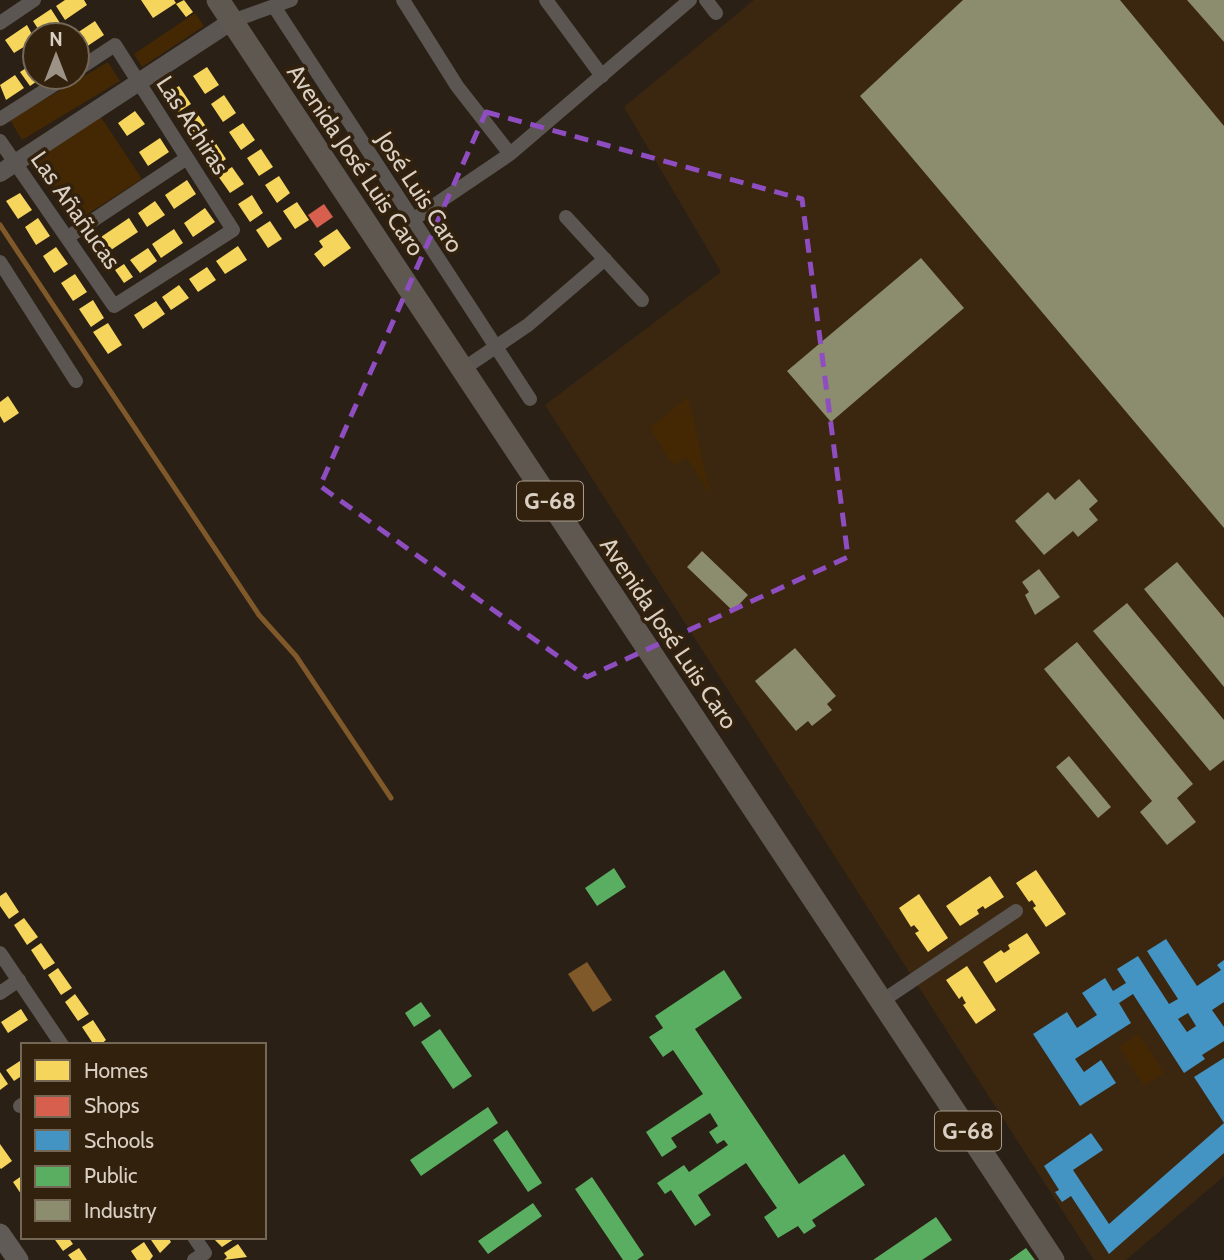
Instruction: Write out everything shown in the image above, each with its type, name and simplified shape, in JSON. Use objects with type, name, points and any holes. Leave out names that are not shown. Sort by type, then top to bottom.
[{"type":"main road","name":"Avenida José Luis Caro","points":[[218,0],[1053,1260]]},
{"type":"main road","points":[[0,1234],[18,1260]]},
{"type":"street","points":[[0,23],[34,0]]},
{"type":"street","points":[[7,168],[232,21],[275,8],[291,0]]},
{"type":"street","points":[[403,0],[445,69],[510,154]]},
{"type":"street","points":[[546,0],[602,76]]},
{"type":"street","points":[[411,221],[510,154],[690,0]]},
{"type":"street","points":[[706,0],[716,13]]},
{"type":"street","name":"José Luis Caro","points":[[275,8],[411,221],[530,399]]},
{"type":"street","name":"Las Achiras","points":[[91,61],[115,45],[233,230],[114,306]]},
{"type":"street","points":[[0,120],[45,91]]},
{"type":"street","name":"Las Añañucas","points":[[0,141],[7,168],[68,237],[114,306]]},
{"type":"street","points":[[68,237],[187,158]]},
{"type":"street","points":[[566,217],[642,300]]},
{"type":"street","points":[[463,369],[528,325],[605,259]]},
{"type":"street","points":[[0,262],[76,381]]},
{"type":"street","points":[[883,1001],[1016,911]]},
{"type":"street","points":[[0,953],[61,1043]]},
{"type":"street","points":[[0,993],[19,981]]},
{"type":"street","points":[[194,1260],[205,1252],[195,1239]]},
{"type":"highlighted area","points":[[486,112],[802,199],[848,557],[587,677],[320,486]]},
{"type":"shaded area","points":[[754,0],[1224,0],[1224,1176],[1126,1260],[1094,1260],[545,405],[721,272],[624,107]]},
{"type":"shaded area","points":[[195,13],[204,26],[142,67],[134,54]]},
{"type":"shaded area","points":[[108,62],[120,81],[22,140],[10,120],[59,91],[91,91],[91,72]]},
{"type":"shaded area","points":[[99,114],[142,179],[75,222],[33,157]]},
{"type":"shaded area","points":[[688,397],[711,496],[687,458],[673,465],[650,428]]},
{"type":"shaded area","points":[[587,962],[612,1000],[593,1012],[568,974]]},
{"type":"shaded area","points":[[1139,1034],[1164,1073],[1144,1086],[1119,1047]]},
{"type":"building: Homes","points":[[65,0],[84,0],[87,5],[65,20],[56,6]]},
{"type":"building: Homes","points":[[141,0],[174,0],[176,3],[153,18]]},
{"type":"building: Homes","points":[[184,0],[193,12],[186,17],[176,4]]},
{"type":"building: Homes","points":[[51,9],[59,21],[33,21]]},
{"type":"building: Homes","points":[[95,21],[104,35],[91,44],[91,24]]},
{"type":"building: Homes","points":[[21,29],[21,49],[14,53],[5,40]]},
{"type":"building: Homes","points":[[207,67],[219,85],[205,94],[193,76]]},
{"type":"building: Homes","points":[[15,75],[21,84],[21,90],[6,100],[0,85]]},
{"type":"building: Homes","points":[[179,86],[191,104],[177,113],[165,95]]},
{"type":"building: Homes","points":[[224,95],[236,113],[223,122],[211,104]]},
{"type":"building: Homes","points":[[135,111],[145,124],[127,136],[118,123]]},
{"type":"building: Homes","points":[[197,113],[209,131],[195,140],[184,123]]},
{"type":"building: Homes","points":[[243,123],[255,140],[241,150],[229,132]]},
{"type":"building: Homes","points":[[160,138],[169,152],[148,166],[139,152]]},
{"type":"building: Homes","points":[[215,142],[226,159],[213,169],[201,151]]},
{"type":"building: Homes","points":[[261,149],[273,167],[259,176],[247,158]]},
{"type":"building: Homes","points":[[232,167],[244,184],[230,193],[218,176]]},
{"type":"building: Homes","points":[[279,176],[290,193],[277,203],[265,185]]},
{"type":"building: Homes","points":[[187,180],[196,194],[174,209],[165,195]]},
{"type":"building: Homes","points":[[20,193],[32,210],[18,219],[6,201]]},
{"type":"building: Homes","points":[[252,195],[263,213],[250,222],[238,204]]},
{"type":"building: Homes","points":[[155,201],[165,215],[147,227],[138,213]]},
{"type":"building: Homes","points":[[297,202],[309,220],[295,229],[283,211]]},
{"type":"building: Homes","points":[[205,208],[215,222],[193,237],[184,223]]},
{"type":"building: Homes","points":[[38,218],[50,236],[36,245],[25,227]]},
{"type":"building: Homes","points":[[129,218],[138,232],[105,254],[95,241]]},
{"type":"building: Homes","points":[[270,221],[282,239],[268,248],[256,230]]},
{"type":"building: Homes","points":[[174,229],[183,243],[161,258],[152,244]]},
{"type":"building: Homes","points":[[337,229],[351,248],[324,267],[314,254],[323,247],[319,241]]},
{"type":"building: Homes","points":[[238,246],[247,260],[225,274],[216,261]]},
{"type":"building: Homes","points":[[56,247],[68,264],[54,273],[43,256]]},
{"type":"building: Homes","points":[[148,248],[157,261],[140,273],[130,260]]},
{"type":"building: Homes","points":[[124,264],[133,277],[124,283],[115,270]]},
{"type":"building: Homes","points":[[207,267],[216,280],[198,292],[189,279]]},
{"type":"building: Homes","points":[[75,274],[87,292],[73,301],[61,283]]},
{"type":"building: Homes","points":[[179,285],[189,298],[171,310],[162,297]]},
{"type":"building: Homes","points":[[93,300],[104,318],[91,327],[79,309]]},
{"type":"building: Homes","points":[[156,301],[165,314],[143,329],[134,315]]},
{"type":"building: Homes","points":[[108,323],[122,345],[108,354],[93,332]]},
{"type":"building: Homes","points":[[8,396],[19,413],[4,423],[0,416],[0,402]]},
{"type":"building: Homes","points":[[1036,870],[1066,914],[1046,927],[1033,908],[1036,906],[1032,900],[1029,902],[1016,883]]},
{"type":"building: Homes","points":[[990,876],[1004,897],[985,909],[983,906],[977,910],[979,914],[960,926],[946,906]]},
{"type":"building: Homes","points":[[6,892],[19,912],[9,919],[0,906],[0,896]]},
{"type":"building: Homes","points":[[919,894],[948,938],[928,952],[915,933],[919,931],[914,925],[911,927],[899,908]]},
{"type":"building: Homes","points":[[24,918],[38,937],[27,945],[14,925]]},
{"type":"building: Homes","points":[[1027,933],[1040,953],[996,983],[983,962],[1001,950],[1004,953],[1010,949],[1008,945]]},
{"type":"building: Homes","points":[[41,943],[55,963],[44,970],[31,950]]},
{"type":"building: Homes","points":[[967,966],[996,1010],[976,1024],[963,1005],[966,1003],[962,996],[959,999],[946,980]]},
{"type":"building: Homes","points":[[58,968],[72,988],[61,995],[48,975]]},
{"type":"building: Homes","points":[[75,994],[89,1014],[78,1021],[65,1002]]},
{"type":"building: Homes","points":[[21,1009],[28,1020],[8,1033],[1,1022]]},
{"type":"building: Homes","points":[[93,1020],[106,1040],[102,1043],[93,1043],[82,1027]]},
{"type":"building: Homes","points":[[21,1060],[21,1076],[14,1081],[6,1070]]},
{"type":"building: Homes","points":[[0,1072],[8,1084],[0,1090]]},
{"type":"building: Homes","points":[[0,1144],[12,1161],[1,1169],[0,1168]]},
{"type":"building: Homes","points":[[21,1176],[21,1194],[13,1182]]},
{"type":"building: Homes","points":[[54,1239],[69,1239],[73,1244],[63,1251]]},
{"type":"building: Homes","points":[[150,1239],[169,1239],[171,1242],[160,1253]]},
{"type":"building: Homes","points":[[214,1239],[234,1239],[222,1247]]},
{"type":"building: Homes","points":[[144,1242],[153,1256],[150,1260],[137,1260],[131,1251]]},
{"type":"building: Homes","points":[[238,1244],[247,1257],[224,1260],[227,1257],[224,1253]]},
{"type":"building: Homes","points":[[79,1248],[87,1260],[72,1260],[68,1255]]},
{"type":"building: Shops","points":[[324,204],[333,217],[317,228],[308,215]]},
{"type":"building: Schools","points":[[1166,939],[1197,986],[1221,970],[1217,965],[1224,960],[1224,1002],[1212,1010],[1224,1027],[1224,1041],[1202,1055],[1205,1059],[1184,1073],[1133,994],[1119,1003],[1131,1023],[1075,1059],[1084,1072],[1101,1060],[1116,1083],[1080,1106],[1033,1034],[1067,1012],[1077,1028],[1097,1015],[1082,993],[1105,978],[1113,991],[1126,983],[1117,969],[1138,956],[1169,1004],[1178,999],[1147,951]],"holes":[[[1188,1013],[1196,1026],[1187,1032],[1178,1019]]]},
{"type":"building: Schools","points":[[1224,1058],[1224,1123],[1194,1077]]},
{"type":"building: Schools","points":[[1224,1123],[1224,1153],[1109,1254],[1071,1196],[1062,1202],[1055,1192],[1059,1190],[1044,1166],[1091,1133],[1103,1150],[1073,1170],[1109,1224]]},
{"type":"building: Public","points":[[614,868],[626,887],[597,906],[585,888]]},
{"type":"building: Public","points":[[724,970],[742,998],[695,1029],[799,1184],[844,1154],[865,1185],[812,1220],[816,1226],[804,1234],[798,1226],[778,1238],[764,1217],[777,1208],[746,1163],[698,1195],[711,1215],[695,1226],[671,1190],[665,1194],[657,1183],[684,1165],[689,1172],[728,1145],[724,1140],[717,1144],[709,1132],[718,1126],[710,1113],[671,1138],[677,1147],[662,1157],[646,1132],[703,1094],[673,1050],[663,1057],[649,1037],[663,1028],[655,1016]]},
{"type":"building: Public","points":[[421,1002],[431,1016],[414,1027],[405,1013]]},
{"type":"building: Public","points":[[440,1029],[472,1076],[453,1089],[421,1042]]},
{"type":"building: Public","points":[[488,1107],[498,1123],[421,1176],[410,1160]]},
{"type":"building: Public","points":[[507,1130],[542,1183],[528,1192],[493,1140]]},
{"type":"building: Public","points":[[592,1177],[644,1255],[637,1260],[623,1260],[575,1189]]},
{"type":"building: Public","points":[[533,1203],[542,1216],[488,1254],[478,1241]]},
{"type":"building: Public","points":[[936,1217],[952,1240],[922,1260],[873,1260]]},
{"type":"building: Public","points":[[1026,1248],[1035,1260],[1009,1260]]},
{"type":"building: Industry","points":[[963,0],[1120,0],[1224,126],[1224,528],[860,96]]},
{"type":"building: Industry","points":[[1187,0],[1224,0],[1224,42]]},
{"type":"building: Industry","points":[[921,258],[964,308],[831,422],[787,371]]},
{"type":"building: Industry","points":[[1079,479],[1098,501],[1089,509],[1098,520],[1078,537],[1073,531],[1044,555],[1015,521],[1048,492],[1055,500]]},
{"type":"building: Industry","points":[[702,551],[748,595],[733,611],[687,567]]},
{"type":"building: Industry","points":[[1177,562],[1224,618],[1224,687],[1144,589]]},
{"type":"building: Industry","points":[[1039,569],[1060,597],[1035,615],[1025,595],[1029,592],[1022,582]]},
{"type":"building: Industry","points":[[1127,603],[1224,720],[1224,760],[1210,771],[1093,631]]},
{"type":"building: Industry","points":[[1077,642],[1193,784],[1177,798],[1196,822],[1167,845],[1140,812],[1152,801],[1044,669]]},
{"type":"building: Industry","points":[[795,648],[836,696],[827,704],[832,710],[812,726],[808,721],[796,731],[755,681]]},
{"type":"building: Industry","points":[[1069,756],[1111,807],[1098,818],[1056,767]]},
{"type":"waterway","points":[[0,225],[259,615],[296,656],[391,798]]}]
